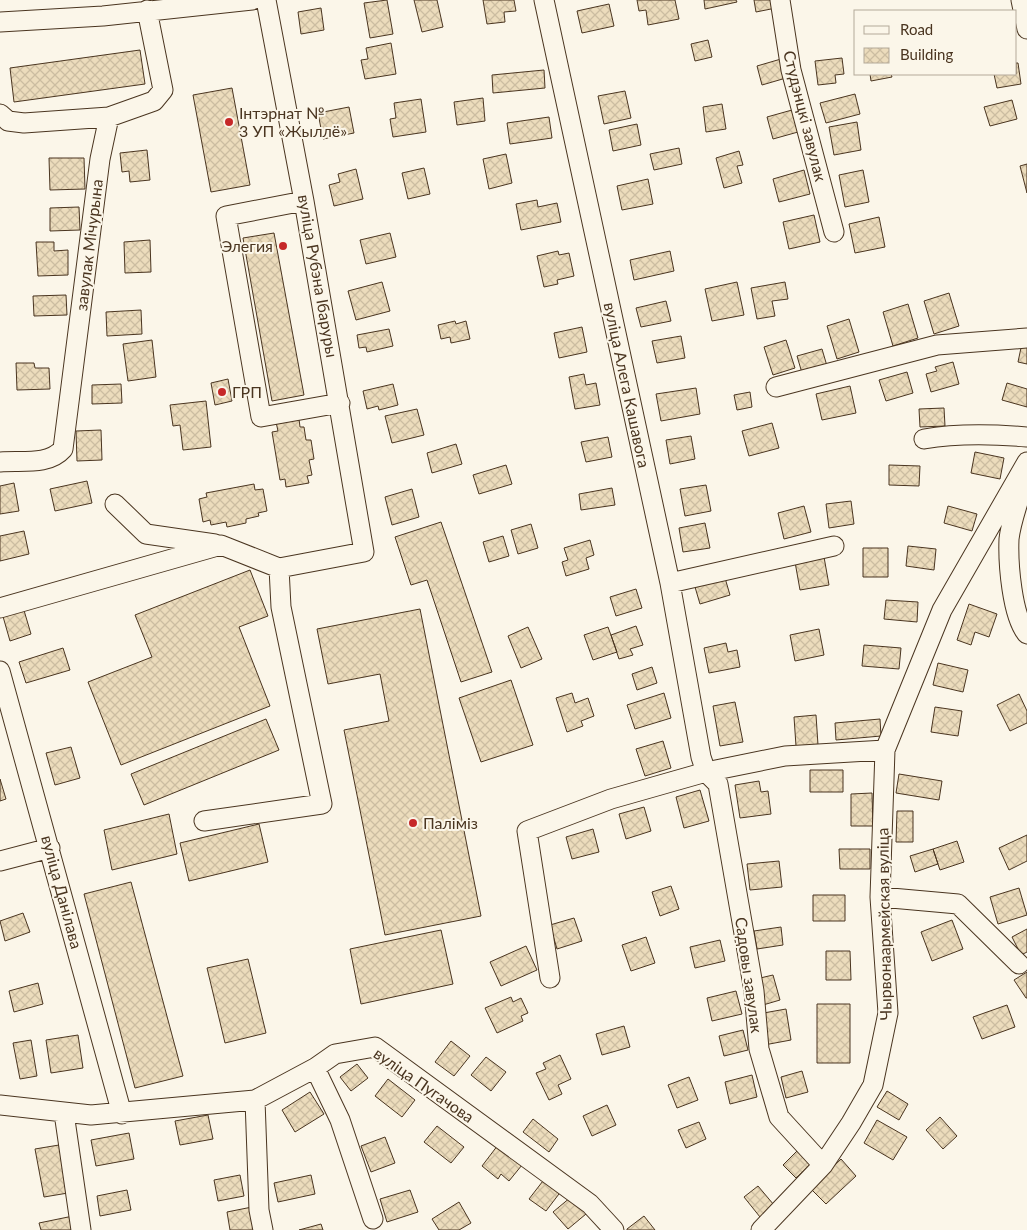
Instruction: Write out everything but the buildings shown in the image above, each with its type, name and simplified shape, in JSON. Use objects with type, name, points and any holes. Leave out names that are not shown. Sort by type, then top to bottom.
[{"type":"street","points":[[0,22],[101,8],[147,10],[252,0]]},
{"type":"street","name":"вуліца Рубэна Ібаруры","points":[[266,0],[340,403],[364,552],[278,568]]},
{"type":"street","name":"вуліца Алега Кашавога","points":[[544,0],[670,583],[701,757],[706,772]]},
{"type":"street","name":"Студэнцкі завулак","points":[[780,0],[791,70],[834,232]]},
{"type":"street","points":[[1021,0],[1027,29]]},
{"type":"street","points":[[0,114],[8,121],[24,123],[109,117],[154,101],[162,90],[147,10]]},
{"type":"street","name":"завулак Мічурына","points":[[0,462],[44,460],[56,457],[63,449],[100,159],[109,117]]},
{"type":"street","points":[[304,201],[226,216],[261,417],[340,403]]},
{"type":"street","points":[[776,387],[937,345],[1027,338]]},
{"type":"street","points":[[924,440],[947,435],[998,434],[1027,437]]},
{"type":"street","name":"Чырвонаармейская вуліца","points":[[761,1230],[823,1165],[852,1123],[873,1085],[888,1012],[880,897],[885,750],[942,610],[1027,462]]},
{"type":"street","points":[[1025,633],[1013,600],[1009,538],[1027,473]]},
{"type":"street","points":[[115,504],[146,534],[221,545],[278,568],[281,607],[322,804],[204,821]]},
{"type":"street","points":[[0,608],[221,545]]},
{"type":"street","points":[[670,583],[834,546]]},
{"type":"street","name":"вуліца Данілава","points":[[0,670],[122,1114]]},
{"type":"street","points":[[550,978],[527,831],[611,799],[706,772],[785,756],[885,750]]},
{"type":"street","name":"Садовы завулак","points":[[706,772],[718,784],[754,991],[759,1049],[778,1117],[823,1165]]},
{"type":"street","points":[[0,861],[50,848]]},
{"type":"street","points":[[880,897],[958,904],[1020,964]]},
{"type":"street","name":"вуліца Пугачова","points":[[0,1106],[64,1113],[122,1114],[255,1100],[315,1068],[335,1054],[375,1047],[590,1204],[614,1230]]},
{"type":"street","points":[[315,1068],[340,1120],[373,1219]]},
{"type":"street","points":[[255,1100],[259,1210],[263,1230]]},
{"type":"street","points":[[64,1113],[82,1230]]},
{"type":"place","name":"Інтэрнат № 3 УП «Жыллё»","points":[[229,122]]},
{"type":"place","name":"Элегия","points":[[283,246]]},
{"type":"place","name":"ГРП","points":[[222,392]]},
{"type":"place","name":"Паліміз","points":[[413,823]]}]
